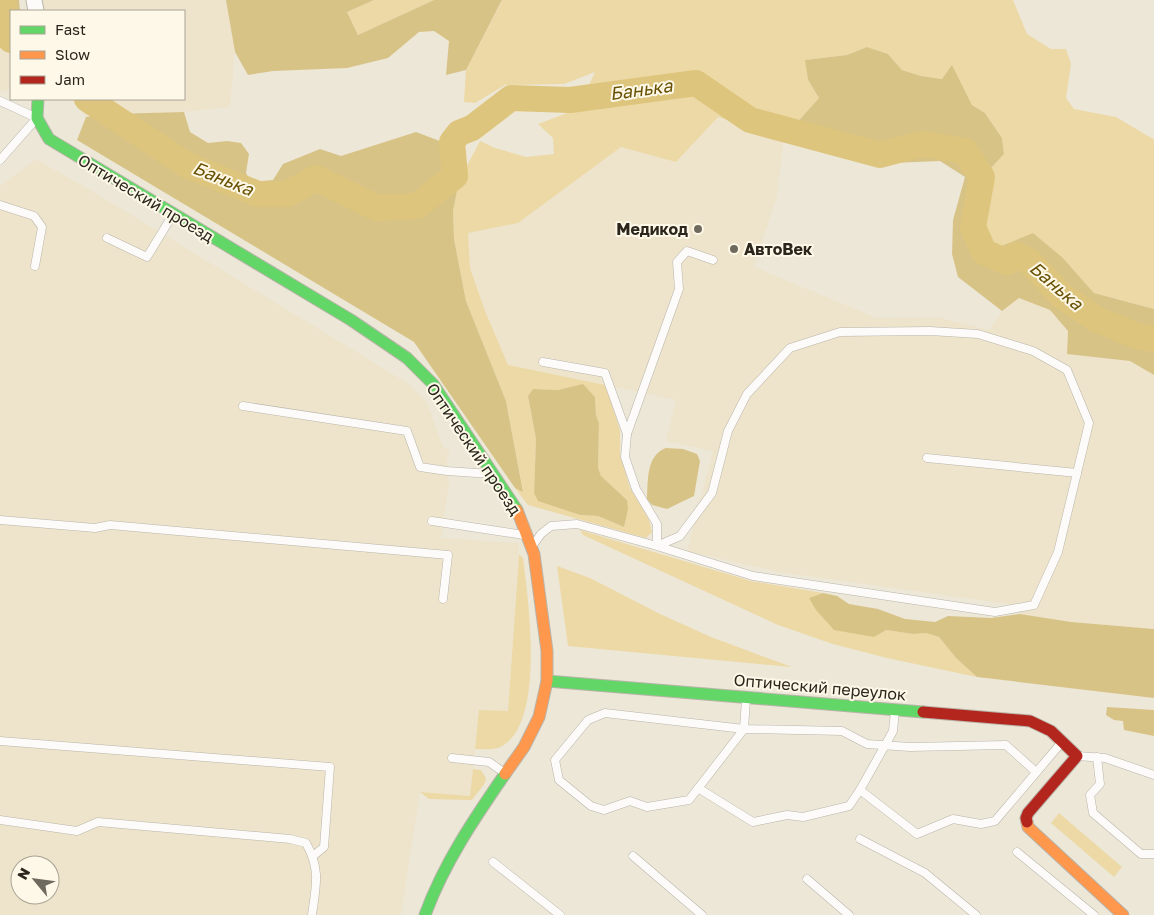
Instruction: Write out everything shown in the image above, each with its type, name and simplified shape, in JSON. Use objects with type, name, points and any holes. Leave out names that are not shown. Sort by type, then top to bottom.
[{"type":"street","points":[[37,118],[38,100]]},
{"type":"street","name":"Оптический проезд","points":[[37,118],[49,139],[351,320],[407,358],[433,384],[518,511],[530,541],[547,650],[547,681],[544,698],[532,732],[445,864],[425,915]]},
{"type":"street","name":"Оптический переулок","points":[[547,681],[1030,721],[1044,725],[1054,732],[1078,756]]},
{"type":"street","points":[[1078,756],[1028,813],[1026,823],[1028,827],[1123,915]]},
{"type":"lane","points":[[0,101],[37,118],[0,160]]},
{"type":"lane","points":[[0,205],[34,216],[42,228],[35,266]]},
{"type":"lane","points":[[107,238],[147,257],[173,214]]},
{"type":"lane","points":[[657,546],[657,524],[636,489],[625,457],[627,434],[679,289],[677,262],[687,251],[713,260]]},
{"type":"lane","points":[[432,521],[530,541],[551,526],[576,524],[657,546],[753,576],[995,612],[1034,605],[1058,552],[1089,423],[1067,370],[1033,351],[978,334],[930,331],[840,332],[790,348],[747,394],[728,431],[712,493],[680,536],[657,546]]},
{"type":"lane","points":[[543,362],[605,373],[627,434]]},
{"type":"lane","points":[[242,406],[407,431],[420,467],[447,472],[493,474]]},
{"type":"lane","points":[[927,458],[1077,473]]},
{"type":"lane","points":[[0,520],[95,528],[110,525],[448,555],[444,600]]},
{"type":"lane","points":[[746,697],[744,729],[689,800],[647,807],[630,801],[604,810],[591,806],[559,780],[555,760],[588,720],[605,713],[744,729],[842,731],[867,744],[910,747],[1006,745],[1036,772]]},
{"type":"lane","points":[[698,788],[753,822],[787,815],[803,817],[849,806],[893,731],[895,710]]},
{"type":"lane","points":[[0,741],[330,767],[324,847],[313,856]]},
{"type":"lane","points":[[860,790],[917,834],[952,819],[981,824],[995,821],[1062,742]]},
{"type":"lane","points":[[1078,756],[1105,758],[1154,775]]},
{"type":"lane","points":[[1098,757],[1100,784],[1090,795],[1093,813],[1141,854],[1154,854]]},
{"type":"lane","points":[[452,758],[489,762],[506,774]]},
{"type":"lane","points":[[0,820],[77,831],[98,822],[290,839],[306,843],[313,856],[317,872],[312,915]]},
{"type":"lane","points":[[860,839],[925,873],[976,915]]},
{"type":"lane","points":[[1017,852],[1094,915]]},
{"type":"lane","points":[[632,856],[702,915]]},
{"type":"lane","points":[[493,862],[560,915]]},
{"type":"lane","points":[[808,879],[849,915]]},
{"type":"shaded area","points":[[0,0],[10,36],[10,90],[4,92],[0,90]]},
{"type":"shaded area","points":[[0,0],[19,0],[20,10],[10,10],[10,50],[0,43]]},
{"type":"shaded area","points":[[43,0],[226,0],[235,52],[230,107],[184,112],[110,114],[86,117],[72,100],[185,100],[185,10],[44,10]]},
{"type":"shaded area","points":[[226,0],[374,0],[347,12],[358,35],[434,0],[502,0],[466,70],[446,75],[449,41],[434,31],[419,32],[388,58],[347,68],[273,71],[248,75],[235,52]]},
{"type":"shaded area","points":[[374,0],[434,0],[358,35],[347,12]]},
{"type":"shaded area","points":[[487,0],[1013,0],[1027,34],[1051,49],[1066,49],[1071,64],[1066,98],[1074,109],[1116,117],[1154,138],[1154,309],[1094,293],[1063,258],[997,248],[986,238],[980,208],[991,168],[1004,154],[1002,138],[985,113],[972,105],[952,66],[942,79],[921,76],[902,70],[888,54],[867,47],[847,55],[806,60],[808,80],[819,98],[784,137],[718,117],[676,162],[621,147],[518,223],[468,233],[470,268],[485,311],[508,365],[605,385],[620,430],[620,455],[630,488],[649,520],[652,532],[646,538],[528,505],[515,488],[523,491],[506,401],[466,301],[454,239],[453,211],[459,181],[480,141],[495,148],[526,157],[554,154],[553,138],[538,124],[578,109],[595,72],[564,84],[505,85],[475,103],[464,102],[466,70],[502,1]],"holes":[[[583,385],[595,397],[596,415],[599,423],[598,468],[601,476],[627,500],[624,527],[598,516],[580,515],[534,493],[536,439],[528,396],[533,389],[558,390]]]},
{"type":"shaded area","points":[[867,47],[888,54],[902,70],[921,76],[942,79],[952,65],[972,105],[985,113],[1002,138],[1004,154],[991,168],[980,208],[986,237],[997,248],[1033,233],[1063,258],[1094,293],[1154,309],[1154,375],[1130,361],[1067,354],[1068,331],[1050,310],[1019,298],[1002,311],[958,277],[952,254],[953,220],[965,177],[940,161],[891,163],[840,155],[784,137],[819,98],[808,80],[805,60],[847,55]]},
{"type":"shaded area","points":[[184,112],[190,132],[208,143],[227,141],[241,143],[249,154],[246,173],[251,182],[273,180],[283,164],[320,149],[341,156],[416,132],[445,143],[459,181],[453,211],[454,239],[466,301],[506,401],[523,492],[515,488],[414,342],[77,140],[86,117],[110,114]]},
{"type":"shaded area","points":[[718,117],[784,137],[777,196],[754,267],[877,318],[937,317],[989,330],[1002,311],[1019,298],[1050,310],[1068,331],[1067,354],[1130,361],[1154,375],[1154,629],[1071,622],[1020,614],[1008,604],[778,572],[687,551],[713,451],[666,441],[676,400],[508,365],[485,311],[470,268],[468,233],[518,223],[621,147],[676,162]]},
{"type":"shaded area","points":[[36,159],[102,197],[409,384],[427,402],[443,447],[450,451],[447,456],[449,483],[441,538],[519,543],[508,712],[479,710],[470,796],[420,792],[401,915],[0,915],[0,186]]},
{"type":"shaded area","points":[[583,384],[595,397],[596,415],[599,423],[598,468],[601,476],[627,500],[628,509],[624,527],[598,516],[580,515],[538,501],[534,493],[536,439],[528,396],[533,389],[558,390]]},
{"type":"shaded area","points":[[666,448],[683,449],[697,454],[700,461],[694,496],[667,509],[652,505],[647,499],[651,462],[659,451]]},
{"type":"shaded area","points":[[580,530],[751,581],[823,593],[810,598],[886,630],[913,634],[926,633],[939,637],[956,658],[977,677],[887,658],[833,644],[778,625],[583,535]]},
{"type":"shaded area","points":[[519,554],[523,558],[528,602],[531,661],[529,690],[523,716],[513,736],[498,748],[475,749],[479,710],[508,711]]},
{"type":"shaded area","points":[[557,566],[590,578],[660,614],[711,637],[792,667],[568,646]]},
{"type":"shaded area","points":[[823,593],[837,596],[849,604],[878,609],[905,619],[935,622],[948,616],[991,618],[1020,614],[1071,622],[1154,629],[1154,698],[977,677],[956,658],[939,637],[926,633],[913,634],[886,630],[874,637],[834,630],[816,610],[809,598]]},
{"type":"shaded area","points":[[1107,707],[1154,710],[1154,736],[1124,730],[1123,721],[1114,720],[1106,715]]},
{"type":"shaded area","points":[[473,769],[481,770],[486,778],[485,783],[472,800],[429,799],[420,792],[470,796]]},
{"type":"shaded area","points":[[1059,813],[1122,867],[1114,877],[1051,823]]},
{"type":"waterway","name":"Банька","points":[[3,0],[7,36],[10,39]]},
{"type":"waterway","name":"Банька","points":[[89,100],[187,165],[258,194],[287,194],[316,178],[377,208],[417,206],[455,176],[452,142],[459,133],[472,128],[511,98],[570,100],[696,83],[750,120],[880,155],[922,144],[965,151],[982,177],[973,227],[984,252],[1007,262],[1016,255],[1030,262],[1062,296],[1096,319],[1137,336],[1154,339]]},
{"type":"traffic: fast","points":[[38,100],[37,118],[49,139],[351,320],[407,358],[433,384],[517,510]]},
{"type":"traffic: fast","points":[[547,681],[923,712]]},
{"type":"traffic: fast","points":[[425,915],[450,859],[505,774]]},
{"type":"traffic: slow","points":[[505,774],[524,747],[539,717],[547,681],[547,651],[534,554],[517,510]]},
{"type":"traffic: slow","points":[[1027,822],[1028,827],[1123,915]]},
{"type":"traffic: jam","points":[[923,712],[1030,721],[1051,731],[1077,756],[1028,813],[1027,822]]},
{"type":"place","name":"Медикод","points":[[698,229]]},
{"type":"place","name":"АвтоВек","points":[[734,249]]}]
